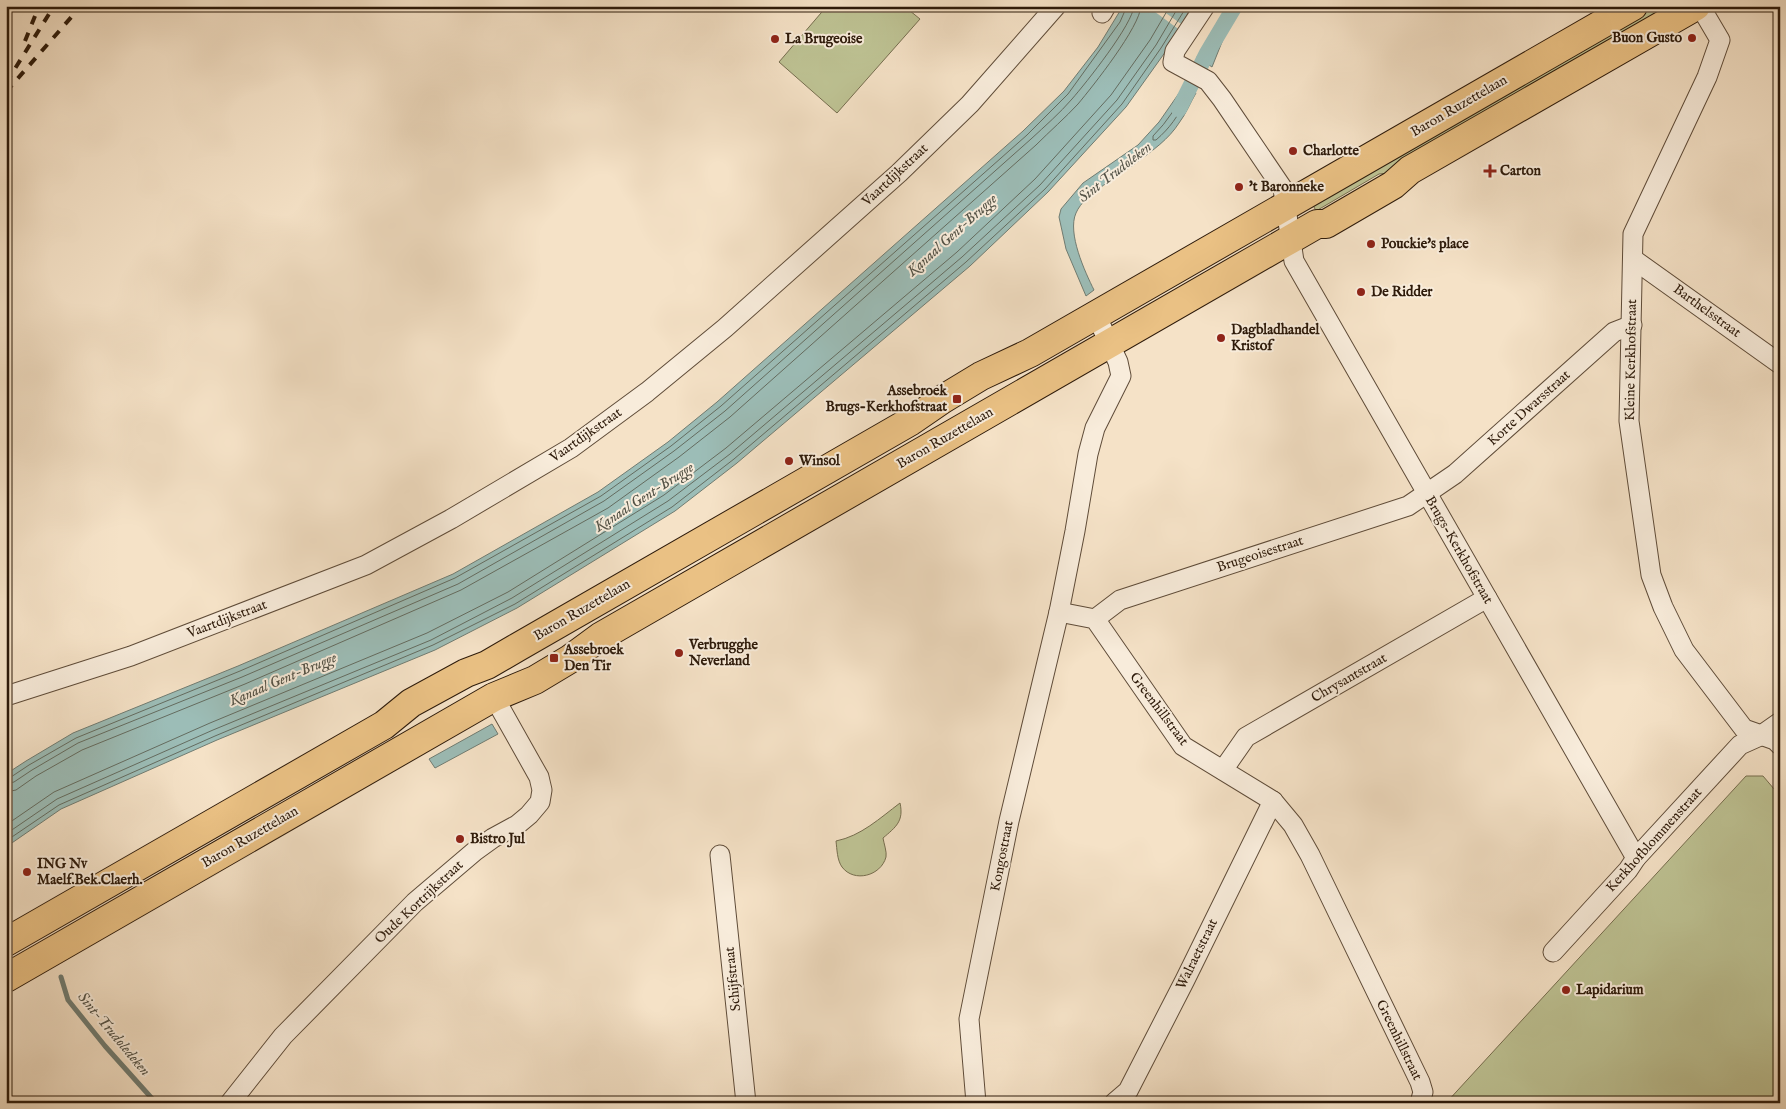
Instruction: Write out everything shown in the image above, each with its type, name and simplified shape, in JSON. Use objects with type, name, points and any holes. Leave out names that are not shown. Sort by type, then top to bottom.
[{"type":"main road","name":"Baron Ruzettelaan","points":[[6,942],[384,725],[421,715],[460,693],[488,665],[911,421],[950,411],[988,388],[1019,359],[1633,6]]},
{"type":"main road","name":"Baron Ruzettelaan","points":[[6,978],[494,697],[535,680],[600,636],[1317,224],[1326,224],[1393,185],[1410,170],[1696,6]]},
{"type":"street","name":"Vaartdijkstraat","points":[[6,696],[131,656],[366,565],[451,519],[571,448],[647,392],[725,328],[899,173],[970,104],[1056,6]]},
{"type":"street","points":[[1205,6],[1175,51],[1173,62],[1200,76],[1222,99],[1269,166],[1283,189],[1291,239]]},
{"type":"street","name":"Kleine Kerkhofstraat","points":[[1700,6],[1720,40],[1707,77],[1633,234],[1629,421],[1651,575],[1663,607],[1684,650],[1744,728],[1760,736],[1775,740],[1780,746]]},
{"type":"street","name":"Brugs-Kerkhofstraat","points":[[1291,239],[1294,261],[1636,858]]},
{"type":"street","name":"Barthelsstraat","points":[[1633,259],[1780,364]]},
{"type":"street","points":[[1095,619],[1059,612],[1088,454],[1095,428],[1121,376],[1118,362],[1096,315]]},
{"type":"street","name":"Korte Dwarsstraat","points":[[1427,494],[1455,474],[1614,332],[1632,325]]},
{"type":"street","name":"Brugeoisestraat","points":[[1095,619],[1120,600],[1408,506],[1427,494]]},
{"type":"street","name":"Chrysantstraat","points":[[1223,770],[1246,737],[1487,598]]},
{"type":"street","name":"Kongostraat","points":[[976,1103],[969,1019],[1009,821],[1059,612]]},
{"type":"street","name":"Greenhillstraat","points":[[1095,619],[1183,746],[1273,801],[1293,825],[1310,855],[1420,1082],[1423,1092],[1420,1103]]},
{"type":"street","name":"Oude Kortrijkstraat","points":[[230,1103],[283,1036],[415,902],[475,851],[493,838],[517,825],[540,802],[542,790],[539,777],[494,697]]},
{"type":"street","name":"Kerkhofblommenstraat","points":[[1553,952],[1740,745],[1760,736],[1780,722]]},
{"type":"street","name":"Walraetstraat","points":[[1114,1103],[1128,1091],[1273,801]]},
{"type":"street","name":"Schijfstraat","points":[[720,855],[746,1103]]},
{"type":"green space","points":[[827,6],[904,6],[920,19],[837,113],[779,62]]},
{"type":"green space","points":[[1650,6],[1677,6],[1389,173],[1379,174],[1316,211],[1313,205],[1373,172],[1375,163]]},
{"type":"green space","points":[[1746,776],[1763,776],[1780,796],[1780,1103],[1446,1103]]},
{"type":"green space","points":[[900,803],[900,819],[883,838],[886,857],[883,864],[879,869],[867,875],[853,875],[847,872],[839,861],[836,841],[862,831]]},
{"type":"water","name":"Kanaal Gent-Brugge","points":[[1123,6],[1192,6],[1166,51],[1126,107],[1048,192],[970,266],[737,463],[675,511],[517,608],[435,650],[217,740],[61,809],[6,847],[6,774],[26,761],[73,733],[238,666],[453,574],[598,492],[668,442],[717,402],[1023,131],[1064,91],[1098,47]]},
{"type":"water","points":[[1227,6],[1241,6],[1226,32],[1212,67],[1197,57]]},
{"type":"water","points":[[1184,86],[1196,93],[1175,129],[1130,168],[1087,198],[1076,213],[1074,221],[1075,241],[1094,290],[1086,296],[1066,249],[1059,217],[1061,209],[1083,183],[1138,145],[1159,122]]},
{"type":"water","points":[[492,724],[498,734],[435,768],[429,759]]},
{"type":"pier","points":[[1147,6],[1156,6],[1184,26],[1181,31]]},
{"type":"waterway","name":"Sint Trudoleken","points":[[1179,109],[1207,53],[1235,6]]},
{"type":"waterway","name":"Sint-Trudoledeken","points":[[61,977],[68,1000],[105,1046],[156,1103]]},
{"type":"railway","points":[[25,41],[39,6]]},
{"type":"railway","points":[[6,83],[54,6]]},
{"type":"railway","points":[[6,92],[81,6]]},
{"type":"place","name":"Buon Gusto","points":[[1692,38]]},
{"type":"place","name":"La Brugeoise","points":[[775,39]]},
{"type":"place","name":"Charlotte","points":[[1293,151]]},
{"type":"place","name":"Carton","points":[[1490,171]]},
{"type":"place","name":"'t Baronneke","points":[[1239,187]]},
{"type":"place","name":"Pouckie's place","points":[[1371,244]]},
{"type":"place","name":"De Ridder","points":[[1361,292]]},
{"type":"place","name":"Dagbladhandel Kristof","points":[[1221,338]]},
{"type":"place","name":"Assebroek Brugs-Kerkhofstraat","points":[[957,399]]},
{"type":"place","name":"Winsol","points":[[789,461]]},
{"type":"place","name":"Verbrugghe Neverland","points":[[679,653]]},
{"type":"place","name":"Assebroek Den Tir","points":[[554,658]]},
{"type":"place","name":"Bistro Jul","points":[[460,839]]},
{"type":"place","name":"ING Nv Maelf.Bek.Claerh.","points":[[27,872]]},
{"type":"place","name":"Lapidarium","points":[[1566,990]]}]
